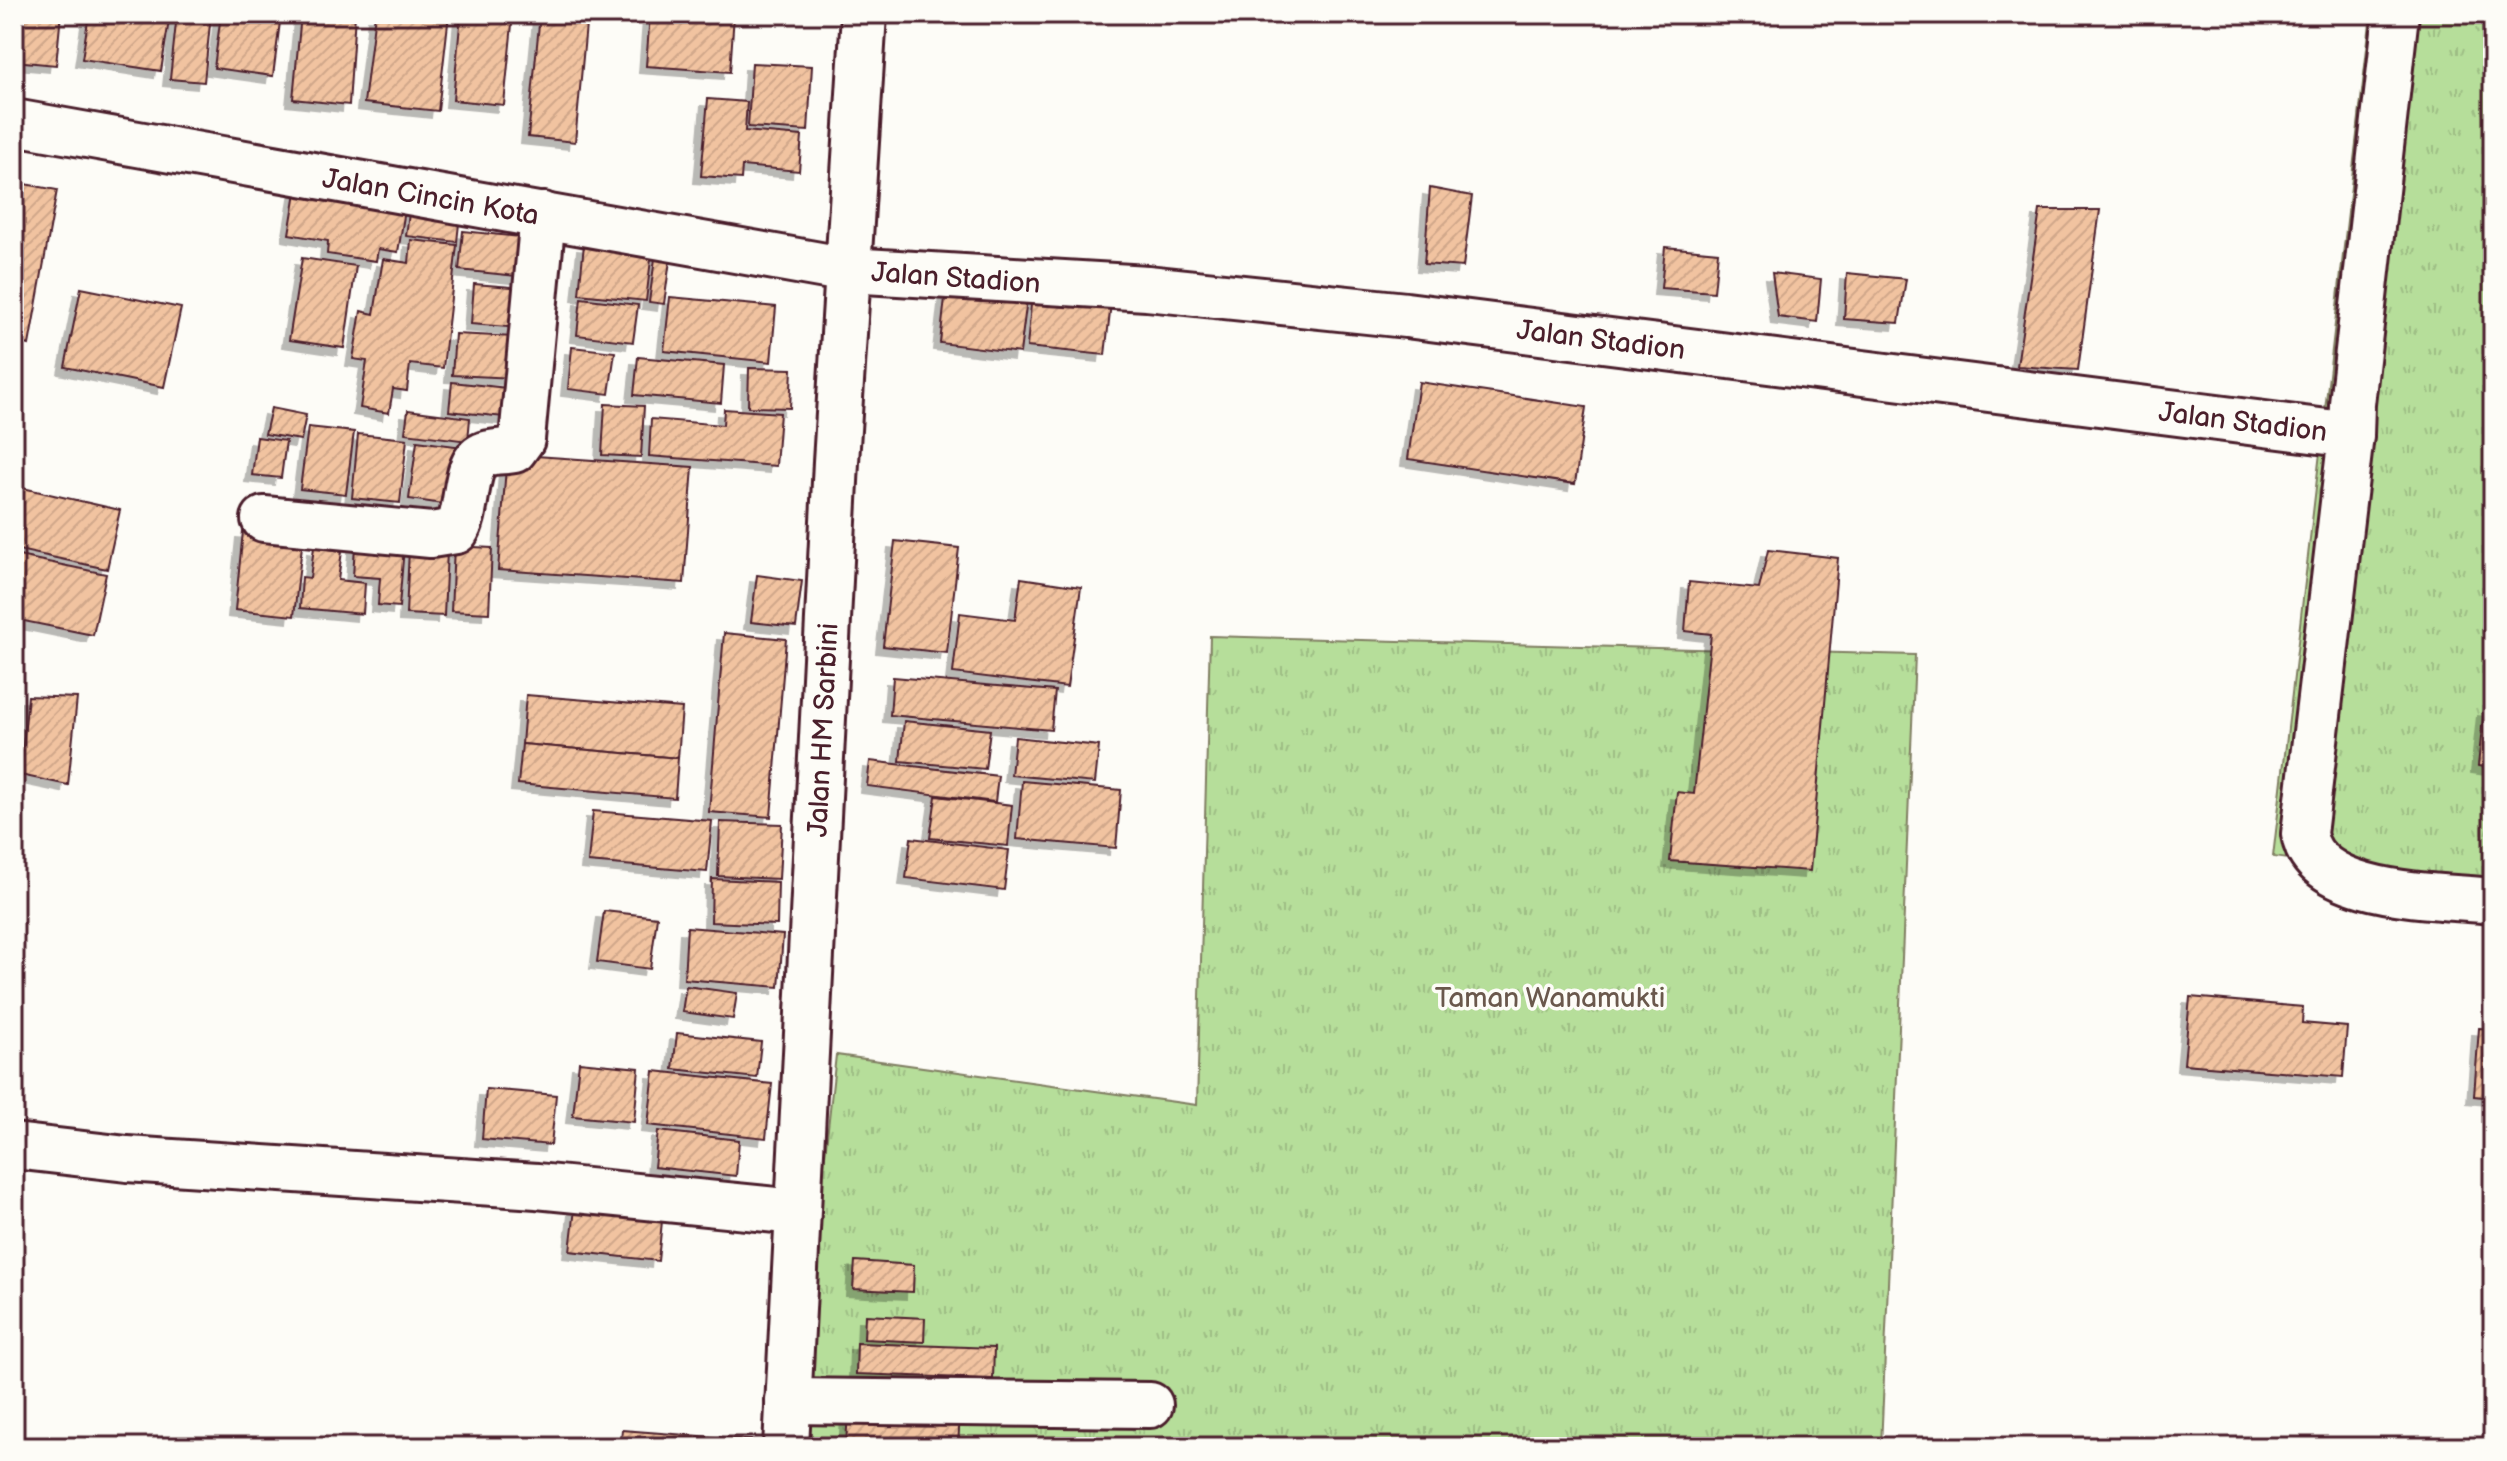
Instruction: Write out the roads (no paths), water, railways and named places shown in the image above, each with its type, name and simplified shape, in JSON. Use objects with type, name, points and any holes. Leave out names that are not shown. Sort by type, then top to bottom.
[{"type":"street","name":"Jalan HM Sarbini","points":[[786,1447],[796,1212],[864,14]]},
{"type":"street","name":"Jalan Stadion","points":[[2396,14],[2304,834],[2306,848],[2322,868],[2368,888],[2493,901]]},
{"type":"street","name":"Jalan Cincin Kota","points":[[14,122],[848,270]]},
{"type":"street","points":[[264,519],[431,535],[456,531],[461,524],[476,461],[483,455],[514,450],[522,439],[543,215]]},
{"type":"street","name":"Jalan Stadion","points":[[848,270],[1147,288],[1406,315],[2351,435]]},
{"type":"street","points":[[14,1146],[127,1159],[537,1186],[796,1212]]},
{"type":"street","points":[[788,1401],[1150,1405]]},
{"type":"park label","name":"Taman Wanamukti","points":[[1550,997]]}]
